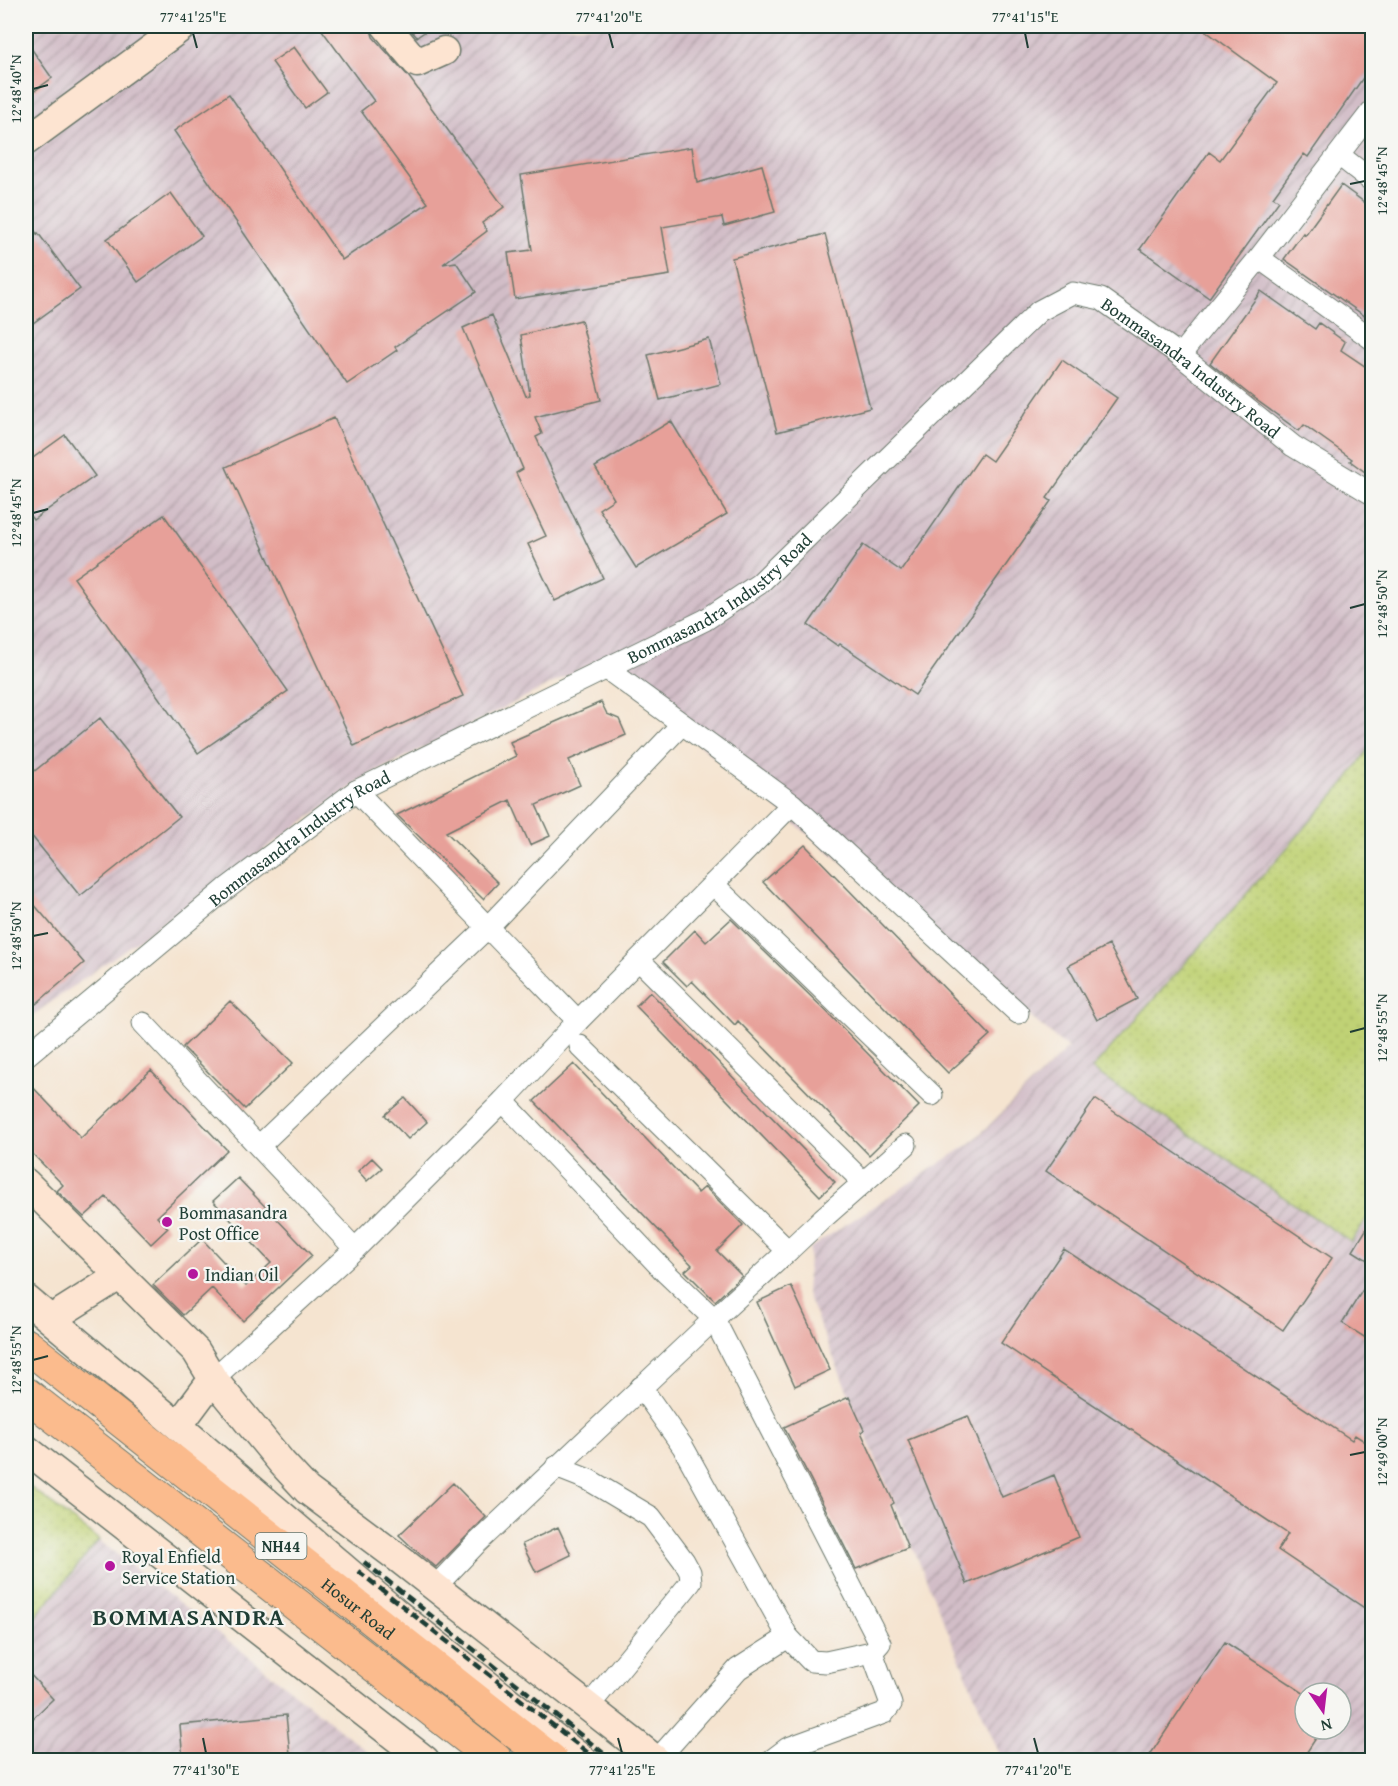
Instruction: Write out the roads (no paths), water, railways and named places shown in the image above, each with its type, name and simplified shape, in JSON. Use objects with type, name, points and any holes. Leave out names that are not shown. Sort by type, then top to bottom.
[{"type":"highway","name":"Hosur Road","points":[[26,1345],[544,1755]]},
{"type":"highway","name":"Hosur Road","points":[[26,1394],[496,1761]]},
{"type":"street","points":[[26,141],[183,26]]},
{"type":"street","points":[[386,26],[417,63],[444,51]]},
{"type":"street","points":[[1180,355],[1259,258],[1372,111]]},
{"type":"street","points":[[1339,155],[1372,181]]},
{"type":"street","points":[[1259,258],[1372,339]]},
{"type":"street","name":"Bommasandra Industry Road","points":[[26,1056],[225,889],[356,791],[705,620],[759,584],[1040,311],[1073,293],[1101,299],[1180,355],[1293,446],[1372,494]]},
{"type":"street","points":[[607,669],[792,804],[1018,1013]]},
{"type":"street","points":[[259,1146],[488,927],[682,724]]},
{"type":"street","points":[[356,791],[578,1021]]},
{"type":"street","points":[[178,1426],[213,1379],[355,1249],[503,1101],[578,1021],[792,804]]},
{"type":"street","points":[[713,884],[932,1095]]},
{"type":"street","points":[[639,960],[863,1182]]},
{"type":"street","points":[[143,1023],[355,1249]]},
{"type":"street","points":[[580,1046],[788,1251]]},
{"type":"street","points":[[503,1101],[667,1274],[714,1320],[880,1643],[872,1652],[826,1662],[811,1661],[788,1637],[683,1447],[641,1387]]},
{"type":"street","points":[[435,1587],[476,1544],[641,1387],[906,1145]]},
{"type":"street","points":[[26,1183],[196,1351],[213,1379],[307,1490],[657,1761],[738,1669],[788,1637]]},
{"type":"street","points":[[51,1319],[119,1275]]},
{"type":"street","points":[[26,1299],[396,1613],[583,1761]]},
{"type":"street","points":[[26,1449],[425,1761]]},
{"type":"street","points":[[556,1467],[589,1480],[651,1517],[690,1572],[691,1582],[588,1707]]},
{"type":"street","points":[[284,1516],[307,1490]]},
{"type":"street","points":[[772,1761],[788,1748],[884,1713],[891,1704],[872,1652]]},
{"type":"railway","points":[[364,1562],[612,1760]]},
{"type":"railway","points":[[358,1571],[597,1760]]},
{"type":"place","name":"Bommasandra Post Office","points":[[167,1222]]},
{"type":"place","name":"Indian Oil","points":[[193,1274]]},
{"type":"place","name":"Royal Enfield Service Station","points":[[110,1566]]},
{"type":"district","name":"BOMMASANDRA","points":[[189,1616]]}]
